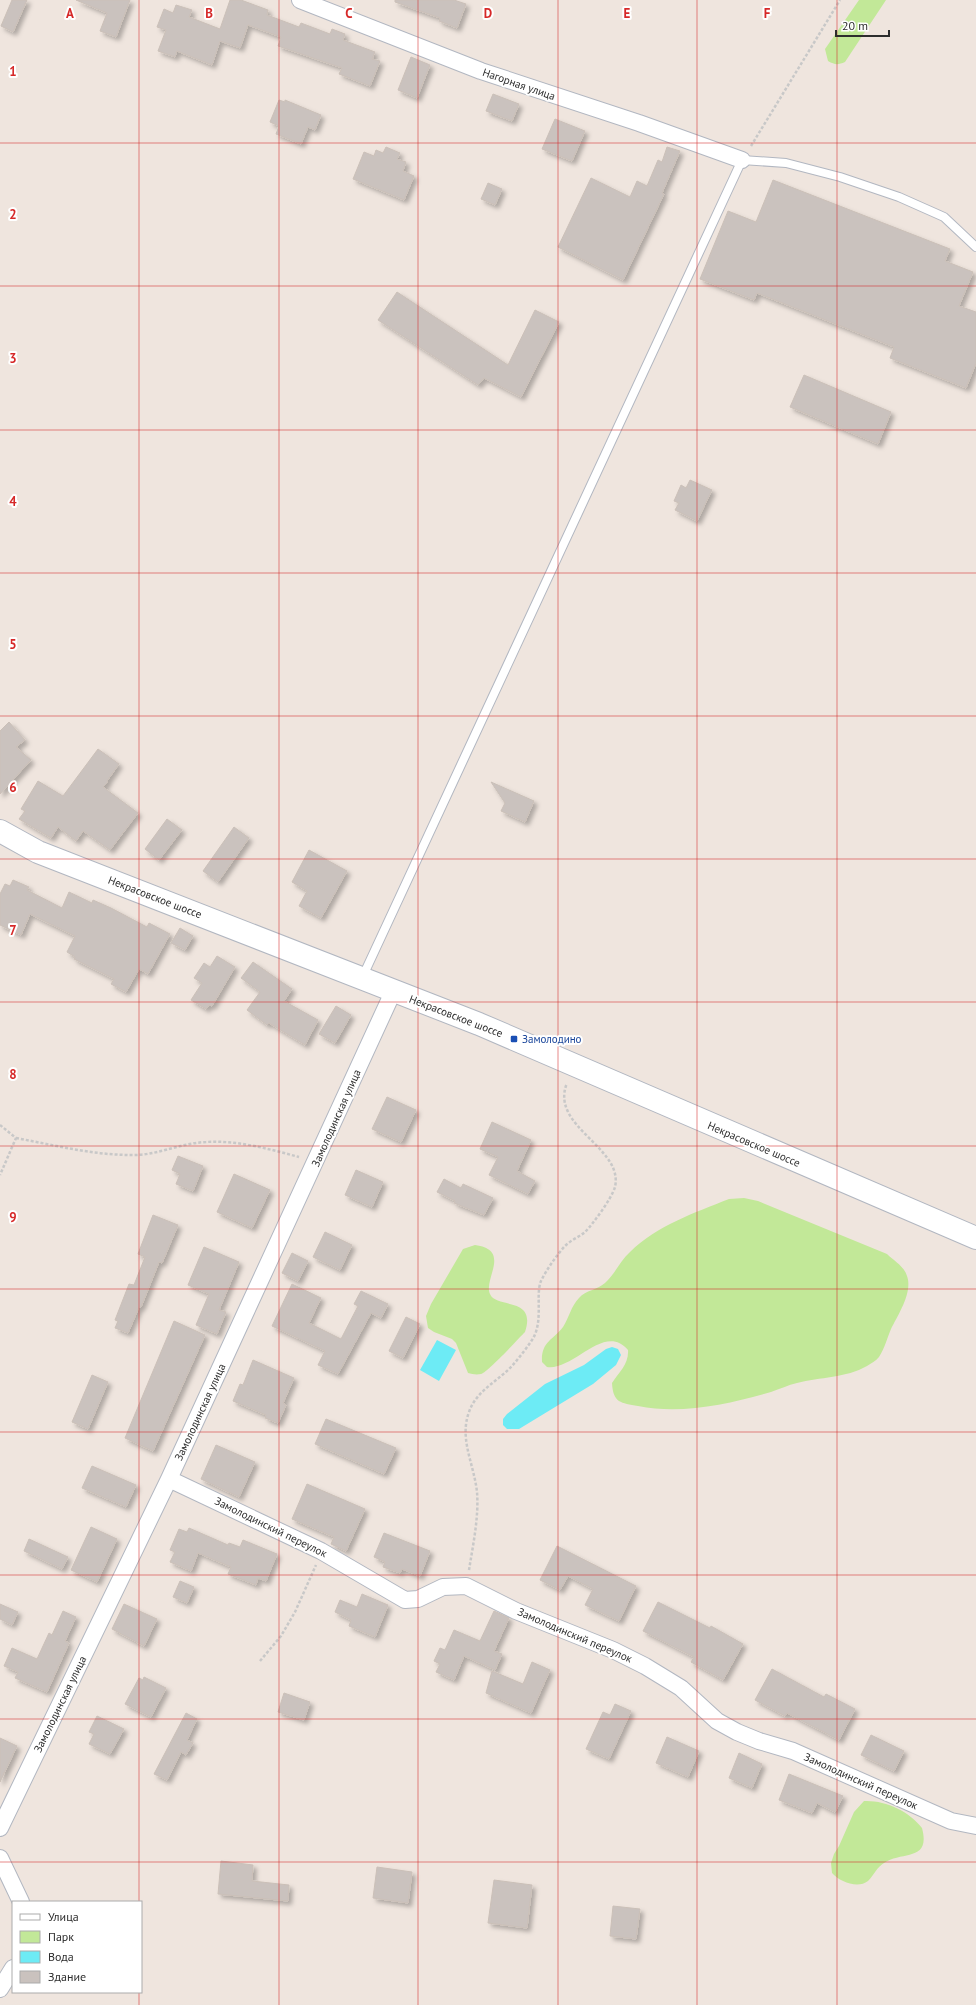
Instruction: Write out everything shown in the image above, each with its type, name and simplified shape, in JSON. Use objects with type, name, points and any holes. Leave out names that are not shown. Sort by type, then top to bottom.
[{"type":"street","name":"Нагорная улица","points":[[300,0],[481,71],[639,123],[742,160]]},
{"type":"street","name":"Некрасовское шоссе","points":[[0,831],[38,852],[362,978],[393,992],[479,1024],[976,1238]]},
{"type":"street","name":"Замолодинская улица","points":[[0,1828],[170,1479],[317,1162],[393,992]]},
{"type":"street","name":"Замолодинский переулок","points":[[170,1479],[321,1551],[405,1600],[418,1598],[443,1587],[466,1586],[516,1611],[613,1650],[645,1666],[681,1688],[717,1721],[737,1732],[759,1741],[793,1751],[951,1821],[976,1826]]},
{"type":"street","points":[[0,1858],[20,1901]]},
{"type":"street","points":[[0,1990],[12,1970]]},
{"type":"lane","points":[[362,978],[742,160],[786,163],[840,177],[900,197],[944,217],[976,247]]},
{"type":"path","points":[[742,160],[840,0]]},
{"type":"path","points":[[466,1586],[474,1537],[477,1492],[466,1442],[465,1427],[469,1412],[476,1398],[512,1366],[534,1338],[539,1318],[540,1282],[566,1245],[586,1231],[609,1199],[615,1186],[614,1173],[608,1159],[576,1124],[565,1106],[565,1090],[574,1066]]},
{"type":"path","points":[[0,1125],[16,1138],[91,1152],[132,1156],[167,1151],[188,1144],[206,1142],[234,1144],[266,1149],[317,1162]]},
{"type":"path","points":[[0,1175],[16,1138]]},
{"type":"path","points":[[260,1661],[281,1636],[295,1612],[321,1551]]},
{"type":"green space","points":[[859,0],[886,0],[845,62],[836,64],[828,61],[825,49]]},
{"type":"green space","points":[[744,1198],[758,1201],[887,1254],[901,1266],[906,1272],[908,1289],[904,1303],[891,1329],[883,1350],[875,1361],[850,1373],[797,1383],[739,1401],[688,1409],[655,1408],[627,1404],[619,1401],[614,1395],[612,1383],[627,1360],[628,1350],[619,1343],[609,1341],[599,1344],[568,1362],[557,1366],[547,1367],[542,1362],[542,1355],[545,1346],[563,1327],[576,1301],[585,1293],[605,1283],[630,1252],[652,1234],[664,1227],[729,1199]]},
{"type":"green space","points":[[475,1245],[486,1248],[492,1253],[494,1259],[489,1288],[490,1294],[500,1301],[521,1308],[525,1313],[527,1321],[525,1332],[490,1368],[481,1374],[468,1373],[456,1343],[452,1339],[428,1328],[426,1316],[431,1304],[463,1249]]},
{"type":"green space","points":[[864,1801],[880,1802],[896,1808],[910,1816],[922,1828],[924,1839],[919,1851],[913,1854],[891,1859],[879,1867],[868,1881],[854,1884],[844,1882],[835,1876],[832,1873],[831,1863],[854,1812]]},
{"type":"water","points":[[437,1340],[456,1350],[439,1381],[420,1370]]},
{"type":"water","points":[[612,1347],[618,1349],[621,1355],[616,1365],[593,1384],[519,1429],[507,1429],[503,1425],[503,1419],[507,1414],[545,1384],[584,1365],[606,1349]]},
{"type":"building","points":[[12,0],[27,0],[13,32],[1,26]]},
{"type":"building","points":[[76,0],[130,0],[116,37],[100,31],[107,13]]},
{"type":"building","points":[[230,0],[241,0],[268,10],[267,15],[299,27],[301,23],[330,34],[332,29],[345,34],[343,40],[375,52],[372,59],[380,61],[370,86],[339,74],[342,68],[278,46],[281,37],[248,25],[240,48],[220,41],[212,65],[177,51],[175,57],[158,51],[166,30],[157,27],[164,9],[173,13],[176,5],[192,10],[189,17],[220,29]]},
{"type":"building","points":[[395,0],[454,0],[466,4],[457,28],[439,21],[440,18],[395,2]]},
{"type":"building","points":[[411,57],[430,65],[417,98],[398,90]]},
{"type":"building","points":[[493,94],[519,104],[512,121],[486,111]]},
{"type":"building","points":[[279,100],[285,102],[285,100],[321,115],[315,130],[308,127],[301,144],[276,134],[279,126],[270,122]]},
{"type":"building","points":[[555,119],[585,131],[572,161],[542,149]]},
{"type":"building","points":[[386,147],[400,153],[397,159],[406,162],[403,171],[414,176],[404,200],[353,179],[364,152],[374,156],[376,150],[383,153]]},
{"type":"building","points":[[667,147],[680,151],[662,193],[664,194],[623,280],[558,247],[591,178],[630,197],[637,181],[647,186],[658,160],[662,162]]},
{"type":"building","points":[[773,180],[950,249],[945,261],[973,272],[959,306],[976,312],[976,363],[966,388],[890,358],[894,347],[757,293],[754,300],[700,279],[728,211],[756,222]]},
{"type":"building","points":[[488,183],[502,189],[495,205],[481,199]]},
{"type":"building","points":[[397,292],[508,365],[535,310],[559,322],[521,397],[484,378],[478,385],[378,320]]},
{"type":"building","points":[[804,375],[891,412],[878,444],[790,407]]},
{"type":"building","points":[[690,480],[712,490],[697,521],[675,510],[679,503],[674,501],[681,485],[686,488]]},
{"type":"building","points":[[9,722],[25,740],[16,747],[31,760],[0,794],[0,731]]},
{"type":"building","points":[[98,749],[119,764],[107,781],[108,782],[103,787],[138,813],[110,850],[83,831],[76,841],[58,827],[51,838],[19,819],[25,811],[21,809],[38,781],[63,796]]},
{"type":"building","points":[[491,782],[534,801],[525,822],[501,811],[505,803]]},
{"type":"building","points":[[167,819],[182,830],[159,860],[145,849]]},
{"type":"building","points":[[234,827],[249,838],[218,882],[203,871]]},
{"type":"building","points":[[309,850],[347,871],[321,918],[299,906],[307,891],[292,882]]},
{"type":"building","points":[[13,880],[29,887],[27,890],[62,908],[69,892],[92,903],[93,900],[111,908],[147,927],[149,923],[170,934],[148,974],[139,969],[126,992],[111,984],[114,979],[74,959],[75,957],[67,952],[75,936],[30,914],[21,935],[0,925],[0,894],[5,884],[10,886]]},
{"type":"building","points":[[180,928],[193,936],[185,950],[171,943]]},
{"type":"building","points":[[217,956],[235,967],[212,1006],[209,1005],[206,1009],[191,1000],[202,983],[194,978],[204,963],[210,967]]},
{"type":"building","points":[[253,962],[292,989],[284,1001],[318,1020],[305,1045],[269,1023],[267,1025],[247,1010],[260,992],[241,978]]},
{"type":"building","points":[[336,1006],[351,1015],[335,1043],[319,1034]]},
{"type":"building","points":[[387,1097],[416,1110],[401,1142],[372,1129]]},
{"type":"building","points":[[492,1122],[531,1140],[517,1171],[535,1181],[528,1194],[489,1175],[498,1157],[480,1149]]},
{"type":"building","points":[[178,1156],[203,1166],[193,1191],[176,1184],[180,1174],[172,1170]]},
{"type":"building","points":[[356,1170],[383,1182],[372,1207],[345,1195]]},
{"type":"building","points":[[234,1174],[270,1190],[252,1228],[217,1212]]},
{"type":"building","points":[[444,1179],[461,1188],[463,1184],[493,1198],[484,1215],[454,1203],[455,1201],[437,1192]]},
{"type":"building","points":[[153,1215],[178,1225],[162,1263],[159,1262],[141,1307],[139,1307],[128,1333],[115,1328],[118,1321],[115,1320],[129,1284],[134,1285],[145,1257],[138,1254]]},
{"type":"building","points":[[325,1232],[352,1245],[340,1270],[313,1257]]},
{"type":"building","points":[[204,1247],[239,1262],[219,1310],[226,1312],[217,1334],[196,1325],[209,1294],[188,1285]]},
{"type":"building","points":[[292,1253],[308,1261],[298,1281],[282,1273]]},
{"type":"building","points":[[292,1284],[321,1298],[309,1323],[341,1339],[358,1306],[354,1304],[361,1291],[388,1304],[381,1318],[371,1313],[338,1374],[318,1365],[325,1351],[272,1326]]},
{"type":"building","points":[[406,1317],[420,1324],[403,1358],[389,1351]]},
{"type":"building","points":[[174,1321],[205,1335],[153,1451],[125,1438]]},
{"type":"building","points":[[253,1360],[294,1378],[283,1403],[286,1405],[278,1423],[265,1418],[266,1415],[233,1401],[240,1384],[243,1385]]},
{"type":"building","points":[[92,1375],[108,1382],[88,1429],[72,1422]]},
{"type":"building","points":[[326,1419],[396,1448],[384,1474],[315,1444]]},
{"type":"building","points":[[216,1445],[255,1462],[239,1497],[201,1479]]},
{"type":"building","points":[[92,1466],[136,1485],[126,1507],[82,1488]]},
{"type":"building","points":[[307,1484],[365,1509],[346,1551],[331,1544],[334,1537],[292,1519]]},
{"type":"building","points":[[91,1527],[117,1539],[97,1582],[71,1570]]},
{"type":"building","points":[[189,1528],[228,1545],[229,1543],[240,1547],[243,1540],[277,1554],[266,1581],[258,1578],[256,1585],[228,1574],[231,1567],[198,1553],[191,1571],[170,1562],[175,1552],[170,1550],[179,1529],[187,1532]]},
{"type":"building","points":[[384,1533],[430,1551],[420,1576],[402,1569],[400,1573],[383,1567],[385,1562],[374,1557]]},
{"type":"building","points":[[29,1539],[68,1557],[62,1569],[24,1551]]},
{"type":"building","points":[[557,1546],[636,1586],[619,1621],[585,1605],[593,1589],[568,1576],[560,1590],[540,1580]]},
{"type":"building","points":[[180,1581],[194,1587],[187,1603],[173,1597]]},
{"type":"building","points":[[362,1594],[388,1605],[375,1637],[349,1626],[351,1620],[335,1612],[340,1600],[357,1607]]},
{"type":"building","points":[[658,1602],[710,1628],[711,1626],[743,1644],[723,1680],[691,1662],[694,1657],[643,1631]]},
{"type":"building","points":[[0,1604],[18,1612],[12,1625],[0,1619]]},
{"type":"building","points":[[124,1604],[157,1619],[144,1646],[112,1629]]},
{"type":"building","points":[[63,1611],[76,1617],[65,1641],[69,1643],[47,1692],[15,1678],[18,1672],[4,1666],[12,1648],[37,1659],[49,1633],[52,1635]]},
{"type":"building","points":[[494,1611],[509,1618],[494,1651],[502,1654],[495,1670],[464,1656],[454,1680],[436,1672],[440,1664],[434,1661],[440,1648],[445,1650],[454,1630],[480,1641]]},
{"type":"building","points":[[532,1662],[550,1670],[531,1713],[486,1693],[492,1671],[523,1684]]},
{"type":"building","points":[[772,1669],[824,1697],[826,1694],[855,1709],[839,1740],[787,1713],[785,1716],[755,1700]]},
{"type":"building","points":[[144,1677],[166,1688],[151,1717],[125,1704],[139,1678],[143,1680]]},
{"type":"building","points":[[284,1693],[310,1702],[304,1720],[278,1712]]},
{"type":"building","points":[[615,1704],[631,1711],[609,1759],[586,1749],[603,1712],[610,1715]]},
{"type":"building","points":[[186,1713],[197,1719],[187,1740],[193,1743],[186,1755],[181,1752],[167,1780],[154,1774]]},
{"type":"building","points":[[97,1716],[124,1729],[110,1754],[89,1744],[94,1734],[89,1732]]},
{"type":"building","points":[[871,1735],[904,1751],[894,1771],[861,1755]]},
{"type":"building","points":[[667,1737],[699,1751],[688,1777],[656,1763]]},
{"type":"building","points":[[0,1738],[17,1746],[0,1782]]},
{"type":"building","points":[[739,1753],[762,1764],[752,1788],[729,1778]]},
{"type":"building","points":[[789,1774],[843,1796],[835,1812],[817,1803],[812,1813],[779,1800]]},
{"type":"building","points":[[221,1861],[253,1865],[252,1881],[289,1885],[288,1901],[218,1894]]},
{"type":"building","points":[[377,1867],[412,1872],[408,1903],[373,1898]]},
{"type":"building","points":[[494,1880],[532,1885],[527,1928],[488,1923]]},
{"type":"building","points":[[613,1906],[640,1909],[636,1939],[610,1936]]},
{"type":"place","name":"Замолодино","points":[[514,1039]]}]
